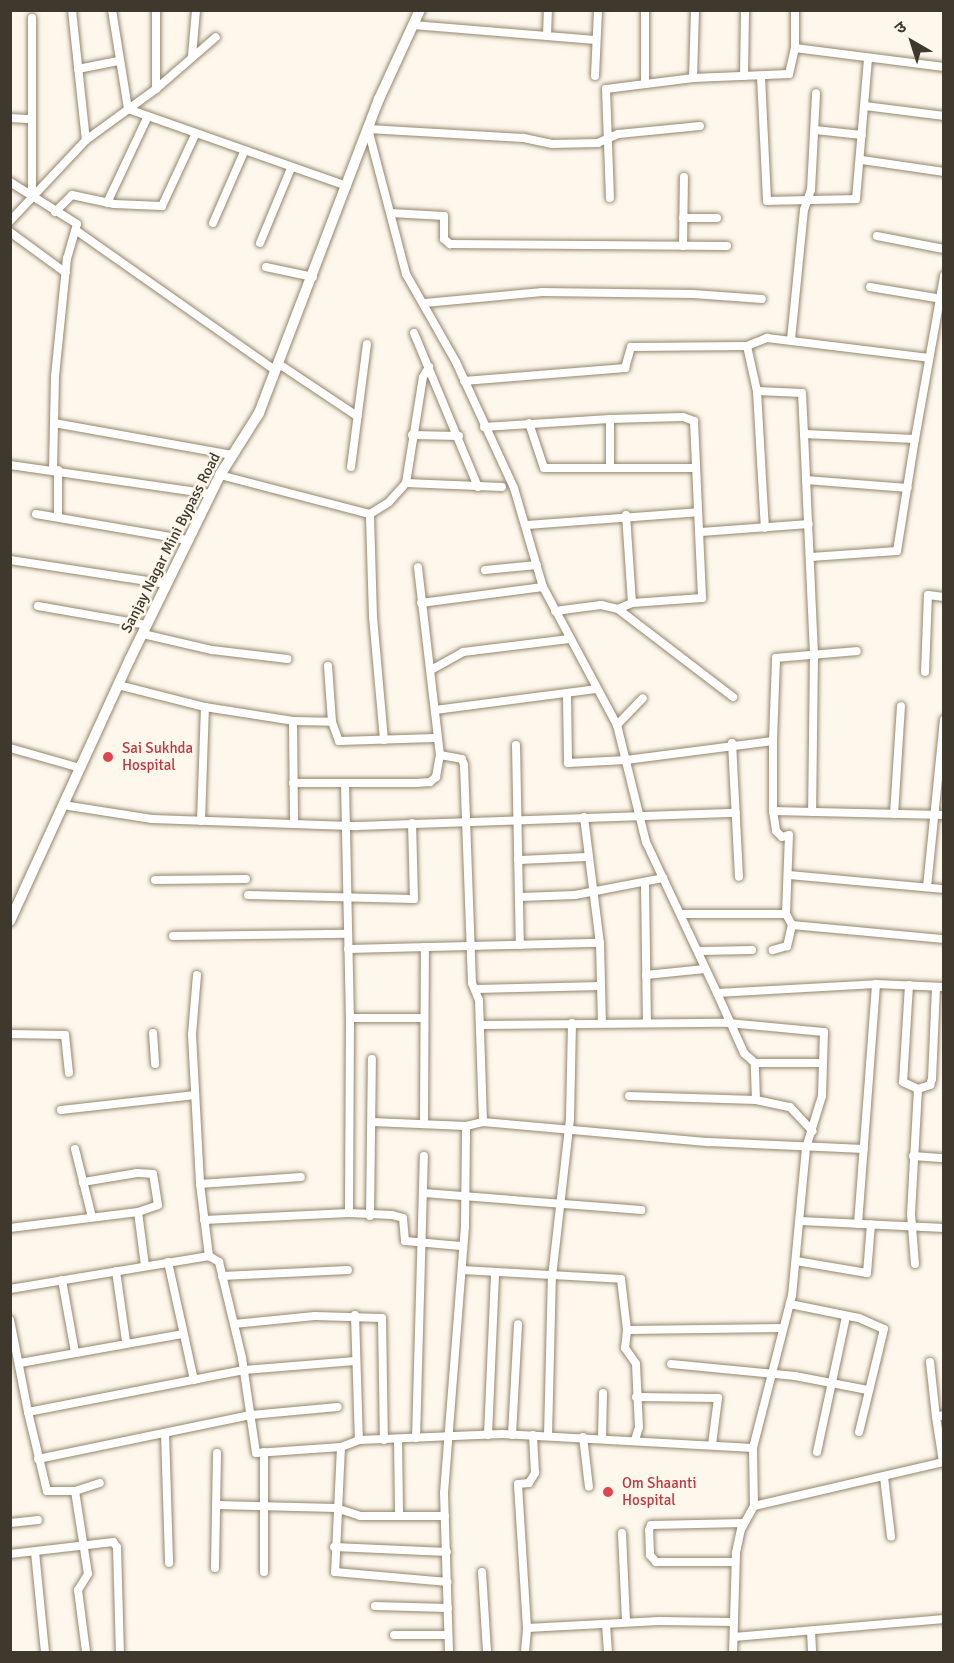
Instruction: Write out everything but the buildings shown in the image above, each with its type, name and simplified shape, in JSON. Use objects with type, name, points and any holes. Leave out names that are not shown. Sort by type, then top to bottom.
[{"type":"street","points":[[72,10],[86,140]]},
{"type":"street","points":[[112,10],[118,61],[128,109]]},
{"type":"street","points":[[156,10],[156,88]]},
{"type":"street","points":[[192,56],[196,10]]},
{"type":"street","name":"Sanjay Nagar Mini Bypass Road","points":[[10,921],[118,685],[188,540],[220,475],[259,413],[368,129],[420,10]]},
{"type":"street","points":[[547,36],[548,10]]},
{"type":"street","points":[[595,76],[598,10]]},
{"type":"street","points":[[645,10],[645,84]]},
{"type":"street","points":[[693,78],[695,10]]},
{"type":"street","points":[[744,76],[745,10]]},
{"type":"street","points":[[610,198],[606,89],[693,78],[761,77],[789,74],[795,48],[795,10]]},
{"type":"street","points":[[32,18],[33,197]]},
{"type":"street","points":[[413,25],[595,40]]},
{"type":"street","points":[[10,221],[86,140],[156,88],[216,37]]},
{"type":"street","points":[[795,48],[944,67]]},
{"type":"street","points":[[761,77],[767,201],[856,199],[862,160],[868,59]]},
{"type":"street","points":[[78,69],[118,61]]},
{"type":"street","points":[[791,340],[815,130],[816,93]]},
{"type":"street","points":[[864,106],[944,116]]},
{"type":"street","points":[[128,109],[195,135],[347,186]]},
{"type":"street","points":[[10,118],[32,119]]},
{"type":"street","points":[[106,203],[147,118]]},
{"type":"street","points":[[700,126],[618,134],[598,143],[552,144],[523,138],[368,129],[406,274],[425,303],[464,381],[527,525],[543,587],[617,725],[638,816],[663,878],[700,951],[705,969],[728,1023],[744,1053],[755,1063],[823,1064]]},
{"type":"street","points":[[815,130],[862,135]]},
{"type":"street","points":[[55,212],[72,195],[106,203],[162,206],[195,135]]},
{"type":"street","points":[[213,223],[244,152]]},
{"type":"street","points":[[862,160],[944,172]]},
{"type":"street","points":[[260,243],[291,168]]},
{"type":"street","points":[[683,246],[684,177]]},
{"type":"street","points":[[10,182],[77,224],[66,273],[54,423],[58,518]]},
{"type":"street","points":[[391,213],[444,216],[444,239],[450,244],[727,246]]},
{"type":"street","points":[[683,218],[717,218]]},
{"type":"street","points":[[77,231],[277,368],[357,416]]},
{"type":"street","points":[[10,232],[66,273]]},
{"type":"street","points":[[876,236],[944,249]]},
{"type":"street","points":[[266,267],[313,277]]},
{"type":"street","points":[[811,557],[897,551],[944,276]]},
{"type":"street","points":[[870,287],[941,299]]},
{"type":"street","points":[[425,303],[542,292],[693,294],[762,299]]},
{"type":"street","points":[[414,333],[459,436],[478,487]]},
{"type":"street","points":[[464,381],[625,368],[631,347],[747,346],[767,338],[929,358]]},
{"type":"street","points":[[351,467],[367,344]]},
{"type":"street","points":[[747,346],[757,391],[765,528]]},
{"type":"street","points":[[220,475],[370,514],[389,502],[406,483],[412,435],[429,367]]},
{"type":"street","points":[[757,391],[802,393],[814,654],[812,812]]},
{"type":"street","points":[[484,427],[610,419],[683,417],[694,421],[701,532],[702,598],[632,603],[618,609]]},
{"type":"street","points":[[610,419],[610,465]]},
{"type":"street","points":[[54,423],[232,455]]},
{"type":"street","points":[[529,423],[544,468],[610,465],[696,468]]},
{"type":"street","points":[[804,434],[915,438]]},
{"type":"street","points":[[412,435],[459,436]]},
{"type":"street","points":[[10,465],[211,494]]},
{"type":"street","points":[[806,480],[908,488]]},
{"type":"street","points":[[406,483],[502,487]]},
{"type":"street","points":[[527,525],[698,512]]},
{"type":"street","points":[[36,514],[188,540]]},
{"type":"street","points":[[370,514],[373,617],[384,740]]},
{"type":"street","points":[[626,516],[632,603]]},
{"type":"street","points":[[701,532],[808,524]]},
{"type":"street","points":[[10,560],[167,584]]},
{"type":"street","points":[[485,570],[537,565]]},
{"type":"street","points":[[293,783],[430,782],[436,777],[440,755],[435,738],[435,710],[418,567]]},
{"type":"street","points":[[421,603],[543,587]]},
{"type":"street","points":[[925,672],[928,595],[944,597]]},
{"type":"street","points":[[555,610],[601,604],[618,609],[733,697]]},
{"type":"street","points":[[38,606],[145,629],[212,650],[287,658]]},
{"type":"street","points":[[431,670],[463,652],[569,639]]},
{"type":"street","points":[[773,950],[787,946],[792,925],[786,914],[789,835],[782,837],[776,831],[773,811],[776,658],[857,651]]},
{"type":"street","points":[[328,666],[332,722],[339,741],[435,738]]},
{"type":"street","points":[[118,685],[205,707],[293,721],[332,722]]},
{"type":"street","points":[[435,710],[567,696],[596,689]]},
{"type":"street","points":[[567,696],[568,763],[626,760],[732,743],[773,741]]},
{"type":"street","points":[[617,725],[643,698]]},
{"type":"street","points":[[894,814],[901,706]]},
{"type":"street","points":[[201,821],[205,707]]},
{"type":"street","points":[[927,887],[944,720]]},
{"type":"street","points":[[293,721],[294,824]]},
{"type":"street","points":[[732,743],[739,877]]},
{"type":"street","points":[[516,745],[520,945]]},
{"type":"street","points":[[10,748],[80,768]]},
{"type":"street","points":[[440,755],[462,759],[464,765],[472,983],[476,989],[481,1025],[483,1122]]},
{"type":"street","points":[[345,783],[350,1018],[349,1213]]},
{"type":"street","points":[[63,805],[152,819],[345,825],[736,813]]},
{"type":"street","points":[[773,811],[944,815]]},
{"type":"street","points":[[584,817],[600,942],[602,1023]]},
{"type":"street","points":[[248,895],[414,899],[412,823]]},
{"type":"street","points":[[518,860],[588,857]]},
{"type":"street","points":[[789,875],[944,889]]},
{"type":"street","points":[[520,897],[594,891],[645,884],[663,878]]},
{"type":"street","points":[[154,880],[246,879]]},
{"type":"street","points":[[645,884],[647,1023]]},
{"type":"street","points":[[682,914],[786,914]]},
{"type":"street","points":[[792,925],[944,939]]},
{"type":"street","points":[[173,936],[348,934]]},
{"type":"street","points":[[348,949],[600,942]]},
{"type":"street","points":[[424,1123],[425,948]]},
{"type":"street","points":[[700,951],[752,950]]},
{"type":"street","points":[[646,975],[705,969]]},
{"type":"street","points":[[197,975],[192,1035],[200,1184],[208,1256]]},
{"type":"street","points":[[717,993],[876,984],[909,985],[940,987],[932,1079],[930,1085],[918,1089],[903,1082],[909,985]]},
{"type":"street","points":[[858,1224],[876,984]]},
{"type":"street","points":[[476,989],[601,986]]},
{"type":"street","points":[[350,1018],[424,1018]]},
{"type":"street","points":[[548,1436],[552,1277],[567,1129],[572,1023]]},
{"type":"street","points":[[481,1025],[728,1023],[824,1032],[822,1096],[806,1149],[801,1221],[790,1304],[769,1375],[753,1448],[754,1506],[744,1523],[735,1562],[734,1653]]},
{"type":"street","points":[[10,1034],[65,1035],[69,1073]]},
{"type":"street","points":[[153,1034],[155,1064]]},
{"type":"street","points":[[370,1216],[372,1059]]},
{"type":"street","points":[[755,1063],[756,1100]]},
{"type":"street","points":[[915,1264],[912,1226],[913,1155],[918,1089]]},
{"type":"street","points":[[61,1110],[195,1095]]},
{"type":"street","points":[[629,1096],[756,1100],[790,1107],[812,1131]]},
{"type":"street","points":[[372,1122],[466,1126],[483,1122],[806,1149],[864,1149]]},
{"type":"street","points":[[448,1653],[445,1516],[448,1437],[462,1270],[466,1126]]},
{"type":"street","points":[[75,1149],[92,1217]]},
{"type":"street","points":[[913,1155],[944,1158]]},
{"type":"street","points":[[416,1438],[424,1156]]},
{"type":"street","points":[[10,1228],[138,1212],[158,1205],[153,1174],[137,1173],[83,1182]]},
{"type":"street","points":[[200,1184],[301,1177]]},
{"type":"street","points":[[424,1193],[465,1195],[558,1206],[641,1210]]},
{"type":"street","points":[[138,1212],[145,1266]]},
{"type":"street","points":[[204,1220],[349,1213],[403,1218],[405,1241],[461,1246]]},
{"type":"street","points":[[801,1221],[944,1228]]},
{"type":"street","points":[[796,1261],[867,1273],[871,1224]]},
{"type":"street","points":[[10,1289],[208,1256],[219,1262],[244,1370],[256,1453],[341,1447],[359,1440],[488,1435],[584,1437],[753,1448]]},
{"type":"street","points":[[168,1262],[194,1380]]},
{"type":"street","points":[[222,1276],[348,1270]]},
{"type":"street","points":[[462,1270],[495,1274],[621,1279],[627,1330],[625,1348],[636,1364],[639,1427],[635,1440]]},
{"type":"street","points":[[116,1271],[126,1341]]},
{"type":"street","points":[[488,1435],[495,1274]]},
{"type":"street","points":[[62,1280],[75,1352]]},
{"type":"street","points":[[790,1304],[846,1317],[884,1329],[873,1384],[868,1390],[859,1432]]},
{"type":"street","points":[[234,1324],[355,1315],[382,1318],[384,1440]]},
{"type":"street","points":[[355,1315],[359,1440]]},
{"type":"street","points":[[817,1452],[835,1383],[846,1317]]},
{"type":"street","points":[[10,1320],[38,1459],[47,1491],[75,1491],[100,1484]]},
{"type":"street","points":[[512,1435],[518,1324]]},
{"type":"street","points":[[627,1330],[783,1328]]},
{"type":"street","points":[[20,1363],[126,1341],[183,1334]]},
{"type":"street","points":[[28,1412],[244,1370],[355,1361]]},
{"type":"street","points":[[754,1506],[943,1462],[940,1416],[930,1362]]},
{"type":"street","points":[[671,1364],[835,1383],[868,1390]]},
{"type":"street","points":[[602,1438],[603,1393]]},
{"type":"street","points":[[636,1397],[718,1398],[711,1445]]},
{"type":"street","points":[[38,1459],[250,1415],[338,1407]]},
{"type":"street","points":[[165,1433],[169,1563]]},
{"type":"street","points":[[525,1653],[527,1628],[518,1484],[529,1483],[535,1473],[533,1435]]},
{"type":"street","points":[[584,1437],[589,1487]]},
{"type":"street","points":[[398,1439],[399,1515]]},
{"type":"street","points":[[341,1447],[334,1546],[336,1574],[448,1582]]},
{"type":"street","points":[[264,1452],[264,1572]]},
{"type":"street","points":[[215,1568],[217,1453]]},
{"type":"street","points":[[884,1477],[891,1537]]},
{"type":"street","points":[[75,1491],[88,1574],[78,1590],[86,1653]]},
{"type":"street","points":[[216,1505],[336,1508],[360,1516],[445,1516]]},
{"type":"street","points":[[10,1523],[38,1520]]},
{"type":"street","points":[[735,1562],[656,1562],[650,1555],[649,1530],[651,1525],[744,1523]]},
{"type":"street","points":[[622,1533],[626,1622]]},
{"type":"street","points":[[10,1554],[113,1542],[117,1547],[120,1653]]},
{"type":"street","points":[[334,1546],[447,1552]]},
{"type":"street","points":[[35,1552],[45,1653]]},
{"type":"street","points":[[482,1572],[487,1653]]},
{"type":"street","points":[[375,1606],[448,1608]]},
{"type":"street","points":[[734,1637],[944,1619]]},
{"type":"street","points":[[527,1628],[626,1622],[734,1622]]},
{"type":"street","points":[[606,1624],[608,1653]]},
{"type":"street","points":[[810,1631],[812,1653]]},
{"type":"street","points":[[394,1635],[447,1635]]},
{"type":"place","name":"Sai Sukhda Hospital","points":[[108,757]]},
{"type":"place","name":"Om Shaanti Hospital","points":[[608,1492]]}]
